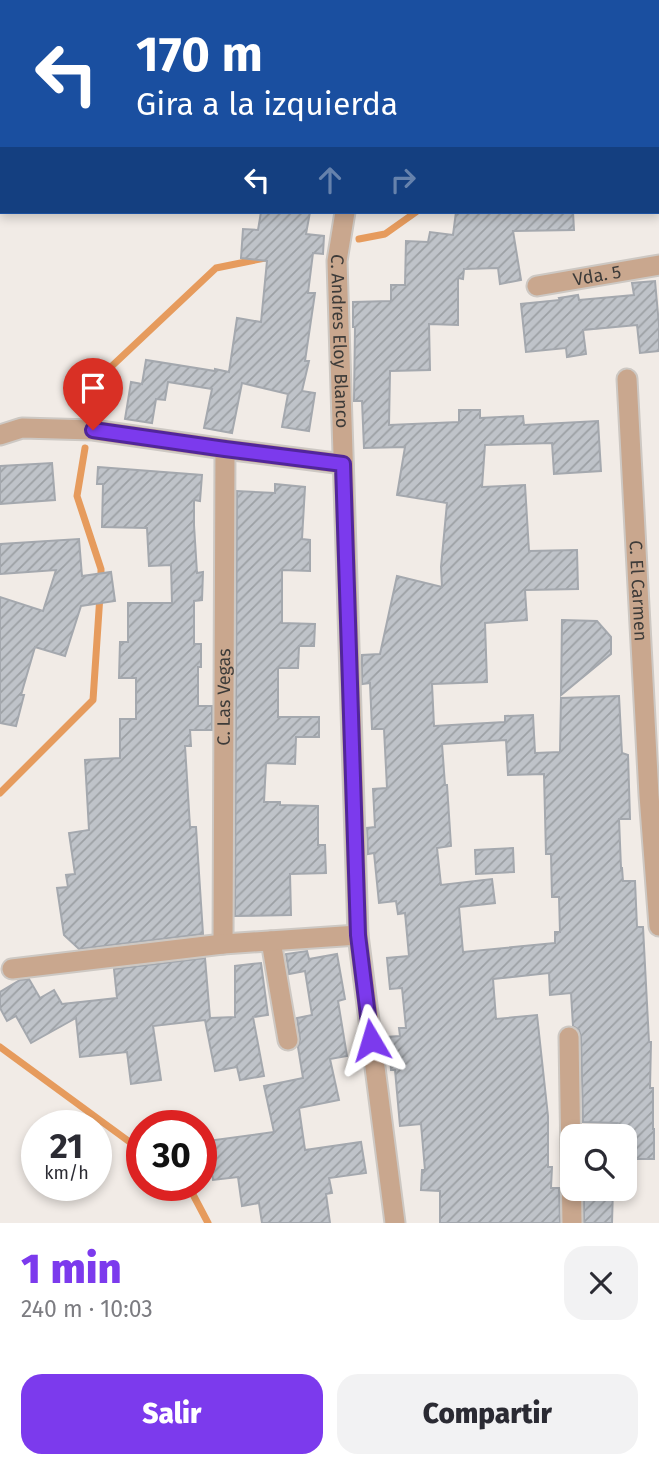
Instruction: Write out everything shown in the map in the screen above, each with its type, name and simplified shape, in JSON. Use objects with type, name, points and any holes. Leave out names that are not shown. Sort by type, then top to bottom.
[{"type":"street","name":"C. Andres Eloy Blanco","points":[[345,214],[337,261],[358,935],[395,1223]]},
{"type":"street","name":"Vda. 5","points":[[537,286],[659,265]]},
{"type":"street","name":"C. El Carmen","points":[[627,379],[649,795],[659,926]]},
{"type":"street","points":[[0,435],[22,428],[93,430],[343,464]]},
{"type":"street","name":"C. Las Vegas","points":[[223,944],[225,449]]},
{"type":"street","points":[[12,969],[223,944],[358,935]]},
{"type":"street","points":[[271,941],[289,1040]]},
{"type":"street","points":[[569,1037],[572,1223]]},
{"type":"building","points":[[261,214],[310,214],[306,234],[324,236],[323,254],[313,253],[308,293],[315,293],[305,361],[309,361],[302,391],[315,393],[309,431],[282,427],[288,394],[242,383],[232,433],[204,428],[212,389],[168,382],[165,400],[156,399],[152,423],[125,419],[131,382],[142,384],[146,360],[229,372],[237,318],[261,322],[267,261],[241,258],[243,229],[258,230]]},
{"type":"building","points":[[456,214],[573,214],[574,230],[513,231],[521,280],[500,284],[498,268],[464,269],[463,279],[458,278],[458,325],[429,324],[430,370],[390,371],[389,425],[459,422],[459,410],[480,410],[480,418],[523,416],[524,425],[598,421],[601,471],[554,474],[552,443],[485,445],[482,487],[525,485],[529,551],[577,550],[578,589],[525,590],[527,620],[485,623],[487,682],[432,684],[434,726],[505,722],[505,716],[533,715],[535,753],[560,752],[561,698],[619,696],[622,753],[628,755],[630,819],[619,819],[621,868],[623,881],[635,881],[637,927],[643,927],[651,1042],[650,1088],[653,1088],[654,1159],[637,1159],[637,1124],[583,1122],[581,1037],[579,1030],[573,1026],[571,993],[550,995],[549,973],[493,979],[496,1019],[537,1015],[548,1116],[548,1167],[552,1167],[551,1188],[559,1188],[560,1223],[440,1223],[440,1191],[421,1190],[422,1170],[425,1170],[421,1124],[400,1126],[395,1070],[391,1070],[390,1055],[387,1056],[386,1037],[400,1036],[399,1028],[406,1028],[402,988],[390,989],[387,958],[409,956],[405,913],[398,914],[396,901],[379,903],[374,853],[368,854],[367,828],[375,827],[373,789],[387,788],[384,729],[372,729],[370,683],[362,684],[362,655],[380,654],[397,576],[442,587],[441,567],[447,503],[397,495],[405,447],[364,448],[362,401],[354,401],[353,302],[391,301],[391,285],[405,285],[406,241],[428,242],[430,232],[453,235]],"holes":[[[506,740],[508,775],[544,774],[546,854],[551,854],[552,897],[559,897],[560,932],[555,932],[555,943],[463,952],[459,907],[495,903],[492,879],[441,885],[437,848],[451,846],[442,744]]]},
{"type":"building","points":[[655,281],[659,351],[640,353],[637,325],[583,330],[586,354],[567,357],[566,348],[526,352],[521,304],[560,300],[559,298],[578,295],[579,300],[634,295],[632,283]]},
{"type":"building","points":[[52,463],[55,500],[0,504],[0,466]]},
{"type":"building","points":[[98,467],[202,475],[200,501],[194,500],[197,573],[203,572],[202,600],[194,601],[194,644],[201,644],[198,706],[212,706],[212,730],[190,730],[191,746],[185,746],[190,827],[196,827],[203,934],[79,949],[64,935],[57,888],[68,887],[66,875],[75,874],[69,833],[89,830],[85,760],[120,758],[120,719],[136,719],[136,678],[119,678],[120,642],[128,642],[128,603],[172,603],[171,565],[149,566],[147,528],[102,527],[103,484],[97,484]]},
{"type":"building","points":[[275,484],[305,487],[302,539],[310,540],[310,571],[282,570],[282,623],[315,624],[314,646],[299,646],[298,668],[278,668],[278,717],[319,717],[319,737],[296,737],[295,764],[266,763],[264,802],[318,806],[318,845],[325,845],[326,873],[290,874],[291,915],[235,916],[237,491],[275,493]]},
{"type":"building","points":[[79,539],[82,576],[111,572],[115,601],[81,606],[65,656],[35,647],[21,695],[24,695],[16,726],[0,723],[0,597],[43,611],[56,570],[0,574],[0,544]]},
{"type":"building","points":[[562,620],[597,621],[611,637],[611,654],[561,695]]},
{"type":"building","points":[[513,848],[514,872],[476,874],[475,850]]},
{"type":"building","points":[[307,951],[309,959],[337,954],[345,999],[338,1001],[347,1056],[330,1059],[339,1100],[299,1108],[305,1150],[361,1142],[366,1173],[329,1178],[332,1193],[326,1194],[330,1223],[262,1223],[259,1203],[242,1206],[238,1177],[217,1180],[217,1140],[274,1132],[264,1086],[303,1078],[297,1018],[312,1015],[305,971],[289,974],[286,954]]},
{"type":"building","points":[[205,958],[210,1018],[235,1017],[235,966],[261,963],[268,1015],[253,1017],[264,1076],[240,1080],[237,1067],[215,1071],[205,1020],[153,1026],[161,1080],[131,1084],[127,1052],[80,1057],[76,1018],[31,1043],[16,1016],[7,1021],[0,1008],[0,992],[20,980],[29,979],[40,998],[54,990],[62,1004],[117,998],[114,969]]},
{"type":"building","points":[[584,1201],[613,1201],[612,1223],[584,1223]]},
{"type":"waterway","points":[[359,239],[385,234],[413,214]]},
{"type":"waterway","points":[[90,411],[96,381],[216,268],[265,258]]},
{"type":"waterway","points":[[85,448],[77,496],[101,569],[101,580]]},
{"type":"waterway","points":[[0,793],[93,700],[100,595]]},
{"type":"waterway","points":[[0,1047],[126,1139]]},
{"type":"waterway","points":[[196,1201],[208,1223]]},
{"type":"route","points":[[93,430],[343,464],[358,935],[371,1040]]}]
